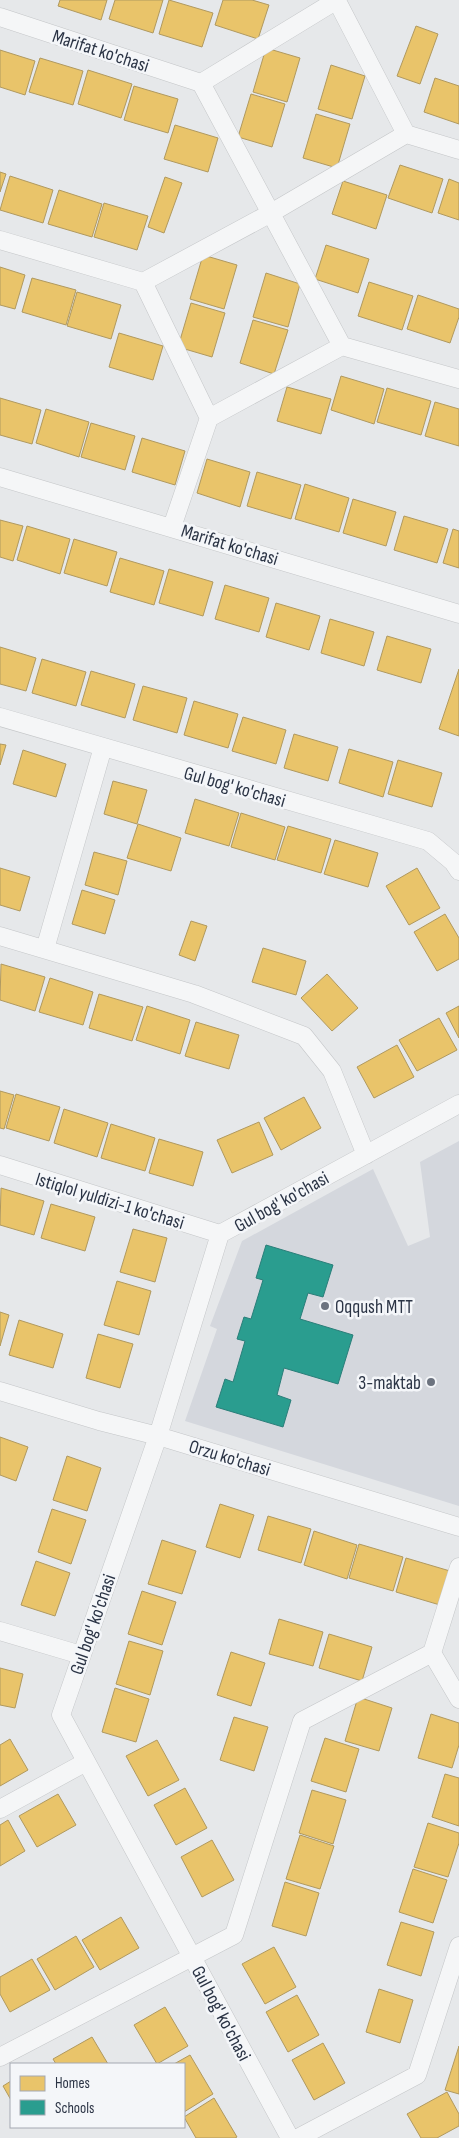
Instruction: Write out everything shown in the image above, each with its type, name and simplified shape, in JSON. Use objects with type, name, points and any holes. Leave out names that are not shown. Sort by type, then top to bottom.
[{"type":"street","points":[[342,346],[201,83],[337,1],[406,134],[459,150]]},
{"type":"street","name":"Marifat ko'chasi","points":[[0,18],[201,83]]},
{"type":"street","points":[[0,240],[143,282],[271,213],[406,134]]},
{"type":"street","points":[[143,282],[208,418]]},
{"type":"street","points":[[172,527],[208,418],[342,346],[459,379]]},
{"type":"street","name":"Marifat ko'chasi","points":[[0,477],[459,614]]},
{"type":"street","name":"Gul bog' ko'chasi","points":[[0,717],[428,841],[453,862],[459,871]]},
{"type":"street","points":[[45,949],[103,747]]},
{"type":"street","points":[[0,936],[194,994],[304,1036],[332,1071],[366,1154]]},
{"type":"street","name":"Gul bog' ko'chasi","points":[[290,2138],[61,1715],[158,1436],[220,1234],[459,1104]]},
{"type":"street","name":"Istiqlol yuldizi-1 ko'chasi","points":[[0,1165],[220,1234]]},
{"type":"street","name":"Orzu ko'chasi","points":[[0,1391],[99,1421],[158,1436],[459,1527]]},
{"type":"street","points":[[0,2057],[234,1935],[302,1721],[432,1653],[459,1567]]},
{"type":"street","points":[[0,1631],[81,1655]]},
{"type":"street","points":[[432,1653],[459,1700]]},
{"type":"street","points":[[0,1809],[86,1762]]},
{"type":"street","points":[[298,2138],[417,2075],[459,1946]]},
{"type":"shaded area","name":"Oqqush MTT","points":[[459,1141],[459,1506],[185,1421],[217,1329],[210,1326],[242,1241],[373,1169],[408,1246],[430,1237],[420,1162]]},
{"type":"building: Homes","points":[[60,0],[107,0],[101,20],[58,6]]},
{"type":"building: Homes","points":[[115,0],[163,0],[153,33],[109,19]]},
{"type":"building: Homes","points":[[169,0],[213,13],[202,47],[159,34]]},
{"type":"building: Homes","points":[[223,0],[252,0],[269,5],[258,39],[215,25]]},
{"type":"building: Homes","points":[[416,26],[438,34],[420,84],[397,76]]},
{"type":"building: Homes","points":[[266,48],[300,58],[287,102],[253,92]]},
{"type":"building: Homes","points":[[0,50],[35,61],[25,95],[0,87]]},
{"type":"building: Homes","points":[[40,58],[83,71],[73,105],[29,92]]},
{"type":"building: Homes","points":[[331,65],[365,76],[352,119],[318,109]]},
{"type":"building: Homes","points":[[88,70],[132,84],[121,118],[78,104]]},
{"type":"building: Homes","points":[[435,78],[459,86],[459,124],[424,112]]},
{"type":"building: Homes","points":[[134,86],[178,99],[168,133],[124,120]]},
{"type":"building: Homes","points":[[251,94],[285,104],[272,147],[238,137]]},
{"type":"building: Homes","points":[[316,114],[350,124],[337,168],[303,158]]},
{"type":"building: Homes","points":[[175,125],[218,138],[208,172],[164,159]]},
{"type":"building: Homes","points":[[400,165],[443,179],[432,213],[388,198]]},
{"type":"building: Homes","points":[[0,172],[6,174],[0,192]]},
{"type":"building: Homes","points":[[10,176],[53,190],[43,223],[0,210]]},
{"type":"building: Homes","points":[[165,177],[182,183],[164,233],[148,227]]},
{"type":"building: Homes","points":[[449,179],[459,183],[459,220],[438,213]]},
{"type":"building: Homes","points":[[343,181],[387,195],[376,229],[332,214]]},
{"type":"building: Homes","points":[[59,190],[102,204],[92,237],[48,224]]},
{"type":"building: Homes","points":[[104,203],[148,216],[137,250],[94,237]]},
{"type":"building: Homes","points":[[326,245],[369,259],[358,293],[315,279]]},
{"type":"building: Homes","points":[[203,255],[237,265],[224,309],[190,299]]},
{"type":"building: Homes","points":[[0,267],[25,275],[15,309],[0,305]]},
{"type":"building: Homes","points":[[266,273],[300,284],[288,327],[253,317]]},
{"type":"building: Homes","points":[[32,278],[76,290],[66,325],[22,312]]},
{"type":"building: Homes","points":[[369,282],[413,296],[402,330],[358,316]]},
{"type":"building: Homes","points":[[77,292],[121,305],[111,339],[67,326]]},
{"type":"building: Homes","points":[[418,295],[459,309],[459,317],[450,343],[407,329]]},
{"type":"building: Homes","points":[[191,303],[225,313],[212,357],[178,347]]},
{"type":"building: Homes","points":[[253,320],[288,330],[274,374],[240,363]]},
{"type":"building: Homes","points":[[119,333],[163,346],[153,380],[109,367]]},
{"type":"building: Homes","points":[[341,376],[384,389],[374,424],[331,410]]},
{"type":"building: Homes","points":[[287,387],[331,399],[321,434],[277,421]]},
{"type":"building: Homes","points":[[387,388],[431,401],[421,435],[377,422]]},
{"type":"building: Homes","points":[[0,398],[41,410],[32,444],[0,435]]},
{"type":"building: Homes","points":[[435,402],[459,409],[459,446],[425,436]]},
{"type":"building: Homes","points":[[46,409],[89,422],[79,457],[36,443]]},
{"type":"building: Homes","points":[[91,423],[135,436],[125,470],[81,457]]},
{"type":"building: Homes","points":[[142,438],[185,451],[175,485],[132,472]]},
{"type":"building: Homes","points":[[207,459],[250,472],[240,507],[197,493]]},
{"type":"building: Homes","points":[[257,472],[301,485],[291,519],[247,506]]},
{"type":"building: Homes","points":[[305,484],[349,498],[339,532],[295,519]]},
{"type":"building: Homes","points":[[353,499],[396,512],[386,546],[343,533]]},
{"type":"building: Homes","points":[[404,516],[448,529],[437,563],[394,550]]},
{"type":"building: Homes","points":[[0,520],[23,526],[13,561],[0,557]]},
{"type":"building: Homes","points":[[27,526],[70,539],[60,574],[17,560]]},
{"type":"building: Homes","points":[[453,529],[459,531],[459,568],[443,563]]},
{"type":"building: Homes","points":[[74,539],[117,552],[107,586],[64,573]]},
{"type":"building: Homes","points":[[120,558],[164,571],[154,605],[110,592]]},
{"type":"building: Homes","points":[[169,569],[213,582],[203,616],[159,603]]},
{"type":"building: Homes","points":[[225,585],[269,598],[259,632],[215,619]]},
{"type":"building: Homes","points":[[276,603],[320,616],[309,650],[266,637]]},
{"type":"building: Homes","points":[[330,619],[374,632],[364,666],[321,653]]},
{"type":"building: Homes","points":[[387,636],[431,649],[421,683],[377,670]]},
{"type":"building: Homes","points":[[0,647],[36,658],[26,691],[0,684]]},
{"type":"building: Homes","points":[[42,659],[86,672],[76,706],[32,693]]},
{"type":"building: Homes","points":[[459,669],[459,736],[439,729]]},
{"type":"building: Homes","points":[[91,671],[135,684],[125,718],[81,705]]},
{"type":"building: Homes","points":[[143,686],[187,698],[177,733],[133,720]]},
{"type":"building: Homes","points":[[194,701],[238,714],[228,748],[184,735]]},
{"type":"building: Homes","points":[[243,717],[286,730],[276,764],[232,751]]},
{"type":"building: Homes","points":[[294,734],[338,747],[328,781],[284,768]]},
{"type":"building: Homes","points":[[0,744],[6,745],[0,765]]},
{"type":"building: Homes","points":[[349,749],[393,762],[383,797],[339,783]]},
{"type":"building: Homes","points":[[23,750],[66,764],[56,797],[13,784]]},
{"type":"building: Homes","points":[[398,760],[442,773],[432,807],[388,794]]},
{"type":"building: Homes","points":[[113,781],[147,790],[137,824],[104,814]]},
{"type":"building: Homes","points":[[195,799],[239,813],[229,846],[185,833]]},
{"type":"building: Homes","points":[[241,813],[285,827],[275,860],[231,847]]},
{"type":"building: Homes","points":[[138,824],[181,838],[171,871],[127,858]]},
{"type":"building: Homes","points":[[288,826],[331,839],[321,873],[277,860]]},
{"type":"building: Homes","points":[[335,840],[378,853],[368,887],[324,874]]},
{"type":"building: Homes","points":[[94,852],[127,861],[118,895],[85,885]]},
{"type":"building: Homes","points":[[0,868],[30,877],[20,911],[0,905]]},
{"type":"building: Homes","points":[[417,868],[440,908],[409,925],[386,886]]},
{"type":"building: Homes","points":[[82,890],[115,900],[105,934],[72,924]]},
{"type":"building: Homes","points":[[445,914],[459,938],[459,959],[437,971],[414,932]]},
{"type":"building: Homes","points":[[191,921],[207,926],[195,961],[179,955]]},
{"type":"building: Homes","points":[[263,948],[306,961],[296,995],[252,982]]},
{"type":"building: Homes","points":[[1,964],[45,977],[35,1011],[0,1000]]},
{"type":"building: Homes","points":[[327,974],[358,1008],[332,1031],[301,998]]},
{"type":"building: Homes","points":[[50,978],[93,992],[83,1025],[39,1012]]},
{"type":"building: Homes","points":[[99,994],[143,1007],[132,1041],[89,1028]]},
{"type":"building: Homes","points":[[147,1006],[190,1020],[180,1054],[136,1040]]},
{"type":"building: Homes","points":[[459,1006],[459,1038],[446,1013]]},
{"type":"building: Homes","points":[[439,1018],[457,1050],[417,1071],[399,1040]]},
{"type":"building: Homes","points":[[196,1022],[239,1035],[229,1069],[185,1056]]},
{"type":"building: Homes","points":[[397,1045],[414,1077],[374,1098],[357,1067]]},
{"type":"building: Homes","points":[[0,1091],[14,1095],[4,1129],[0,1128]]},
{"type":"building: Homes","points":[[16,1094],[60,1107],[49,1141],[6,1128]]},
{"type":"building: Homes","points":[[304,1097],[321,1128],[281,1150],[264,1118]]},
{"type":"building: Homes","points":[[64,1109],[108,1123],[97,1157],[54,1143]]},
{"type":"building: Homes","points":[[259,1122],[273,1155],[232,1173],[217,1140]]},
{"type":"building: Homes","points":[[111,1124],[155,1138],[145,1171],[101,1158]]},
{"type":"building: Homes","points":[[159,1139],[203,1152],[193,1186],[149,1173]]},
{"type":"building: Homes","points":[[1,1188],[44,1201],[34,1235],[0,1225]]},
{"type":"building: Homes","points":[[51,1204],[95,1217],[85,1251],[41,1238]]},
{"type":"building: Homes","points":[[133,1229],[167,1238],[155,1282],[120,1272]]},
{"type":"building: Homes","points":[[117,1281],[151,1291],[139,1335],[104,1325]]},
{"type":"building: Homes","points":[[0,1312],[9,1315],[0,1346]]},
{"type":"building: Homes","points":[[19,1320],[63,1334],[53,1368],[9,1355]]},
{"type":"building: Homes","points":[[98,1334],[133,1344],[120,1388],[86,1378]]},
{"type":"building: Homes","points":[[0,1437],[28,1447],[16,1481],[0,1475]]},
{"type":"building: Homes","points":[[67,1456],[101,1468],[87,1511],[53,1500]]},
{"type":"building: Homes","points":[[220,1504],[254,1515],[240,1558],[206,1547]]},
{"type":"building: Homes","points":[[52,1509],[86,1520],[71,1564],[38,1552]]},
{"type":"building: Homes","points":[[268,1516],[311,1529],[301,1563],[258,1550]]},
{"type":"building: Homes","points":[[314,1531],[357,1545],[347,1579],[304,1565]]},
{"type":"building: Homes","points":[[162,1540],[196,1551],[182,1594],[148,1584]]},
{"type":"building: Homes","points":[[359,1544],[403,1557],[393,1591],[349,1578]]},
{"type":"building: Homes","points":[[406,1558],[450,1571],[440,1605],[396,1592]]},
{"type":"building: Homes","points":[[36,1561],[70,1573],[55,1616],[21,1605]]},
{"type":"building: Homes","points":[[142,1591],[176,1602],[162,1645],[128,1634]]},
{"type":"building: Homes","points":[[279,1619],[323,1632],[313,1666],[269,1654]]},
{"type":"building: Homes","points":[[329,1634],[372,1647],[362,1681],[319,1668]]},
{"type":"building: Homes","points":[[129,1641],[163,1651],[150,1695],[116,1684]]},
{"type":"building: Homes","points":[[231,1652],[265,1663],[251,1706],[217,1695]]},
{"type":"building: Homes","points":[[0,1668],[23,1674],[15,1708],[0,1705]]},
{"type":"building: Homes","points":[[115,1688],[149,1699],[136,1742],[102,1732]]},
{"type":"building: Homes","points":[[358,1697],[392,1708],[379,1751],[345,1741]]},
{"type":"building: Homes","points":[[431,1714],[459,1723],[459,1745],[452,1768],[418,1758]]},
{"type":"building: Homes","points":[[234,1717],[268,1727],[254,1771],[220,1760]]},
{"type":"building: Homes","points":[[325,1738],[359,1749],[346,1792],[311,1781]]},
{"type":"building: Homes","points":[[10,1739],[28,1770],[0,1786],[0,1745]]},
{"type":"building: Homes","points":[[157,1740],[179,1780],[148,1796],[126,1756]]},
{"type":"building: Homes","points":[[445,1774],[459,1778],[459,1826],[432,1817]]},
{"type":"building: Homes","points":[[185,1788],[207,1828],[176,1845],[154,1805]]},
{"type":"building: Homes","points":[[312,1790],[346,1800],[333,1844],[299,1833]]},
{"type":"building: Homes","points":[[58,1794],[76,1825],[37,1847],[19,1816]]},
{"type":"building: Homes","points":[[8,1820],[25,1851],[0,1866],[0,1825]]},
{"type":"building: Homes","points":[[428,1823],[459,1833],[459,1843],[448,1877],[414,1867]]},
{"type":"building: Homes","points":[[300,1835],[334,1846],[320,1889],[286,1879]]},
{"type":"building: Homes","points":[[212,1840],[234,1880],[202,1897],[181,1857]]},
{"type":"building: Homes","points":[[413,1869],[447,1880],[433,1923],[399,1912]]},
{"type":"building: Homes","points":[[285,1882],[319,1893],[306,1936],[272,1926]]},
{"type":"building: Homes","points":[[121,1917],[139,1948],[100,1970],[82,1940]]},
{"type":"building: Homes","points":[[401,1922],[434,1932],[421,1976],[387,1965]]},
{"type":"building: Homes","points":[[76,1936],[94,1967],[55,1990],[37,1959]]},
{"type":"building: Homes","points":[[274,1947],[296,1987],[265,2004],[242,1964]]},
{"type":"building: Homes","points":[[32,1959],[50,1990],[10,2012],[0,1994],[0,1977]]},
{"type":"building: Homes","points":[[379,1989],[413,2000],[400,2043],[366,2032]]},
{"type":"building: Homes","points":[[297,1995],[319,2035],[288,2052],[266,2012]]},
{"type":"building: Homes","points":[[165,2007],[188,2046],[156,2063],[134,2025]]},
{"type":"building: Homes","points":[[92,2037],[107,2063],[55,2063],[53,2059]]},
{"type":"building: Homes","points":[[323,2043],[345,2083],[314,2100],[292,2060]]},
{"type":"building: Homes","points":[[459,2046],[459,2094],[445,2090]]},
{"type":"building: Homes","points":[[190,2055],[213,2094],[185,2111],[185,2063],[176,2063]]},
{"type":"building: Homes","points":[[10,2082],[10,2098],[3,2086]]},
{"type":"building: Homes","points":[[447,2092],[459,2114],[459,2126],[437,2138],[421,2138],[407,2114]]},
{"type":"building: Homes","points":[[214,2098],[237,2137],[196,2138],[185,2116]]},
{"type":"building: Schools","points":[[266,1245],[333,1265],[323,1297],[308,1293],[300,1319],[353,1335],[338,1384],[284,1368],[277,1395],[291,1400],[283,1427],[216,1407],[225,1379],[233,1382],[245,1341],[237,1339],[244,1317],[251,1319],[263,1280],[256,1278]]},
{"type":"place","name":"Oqqush MTT","points":[[325,1306]]},
{"type":"place","name":"3-maktab","points":[[431,1382]]}]
